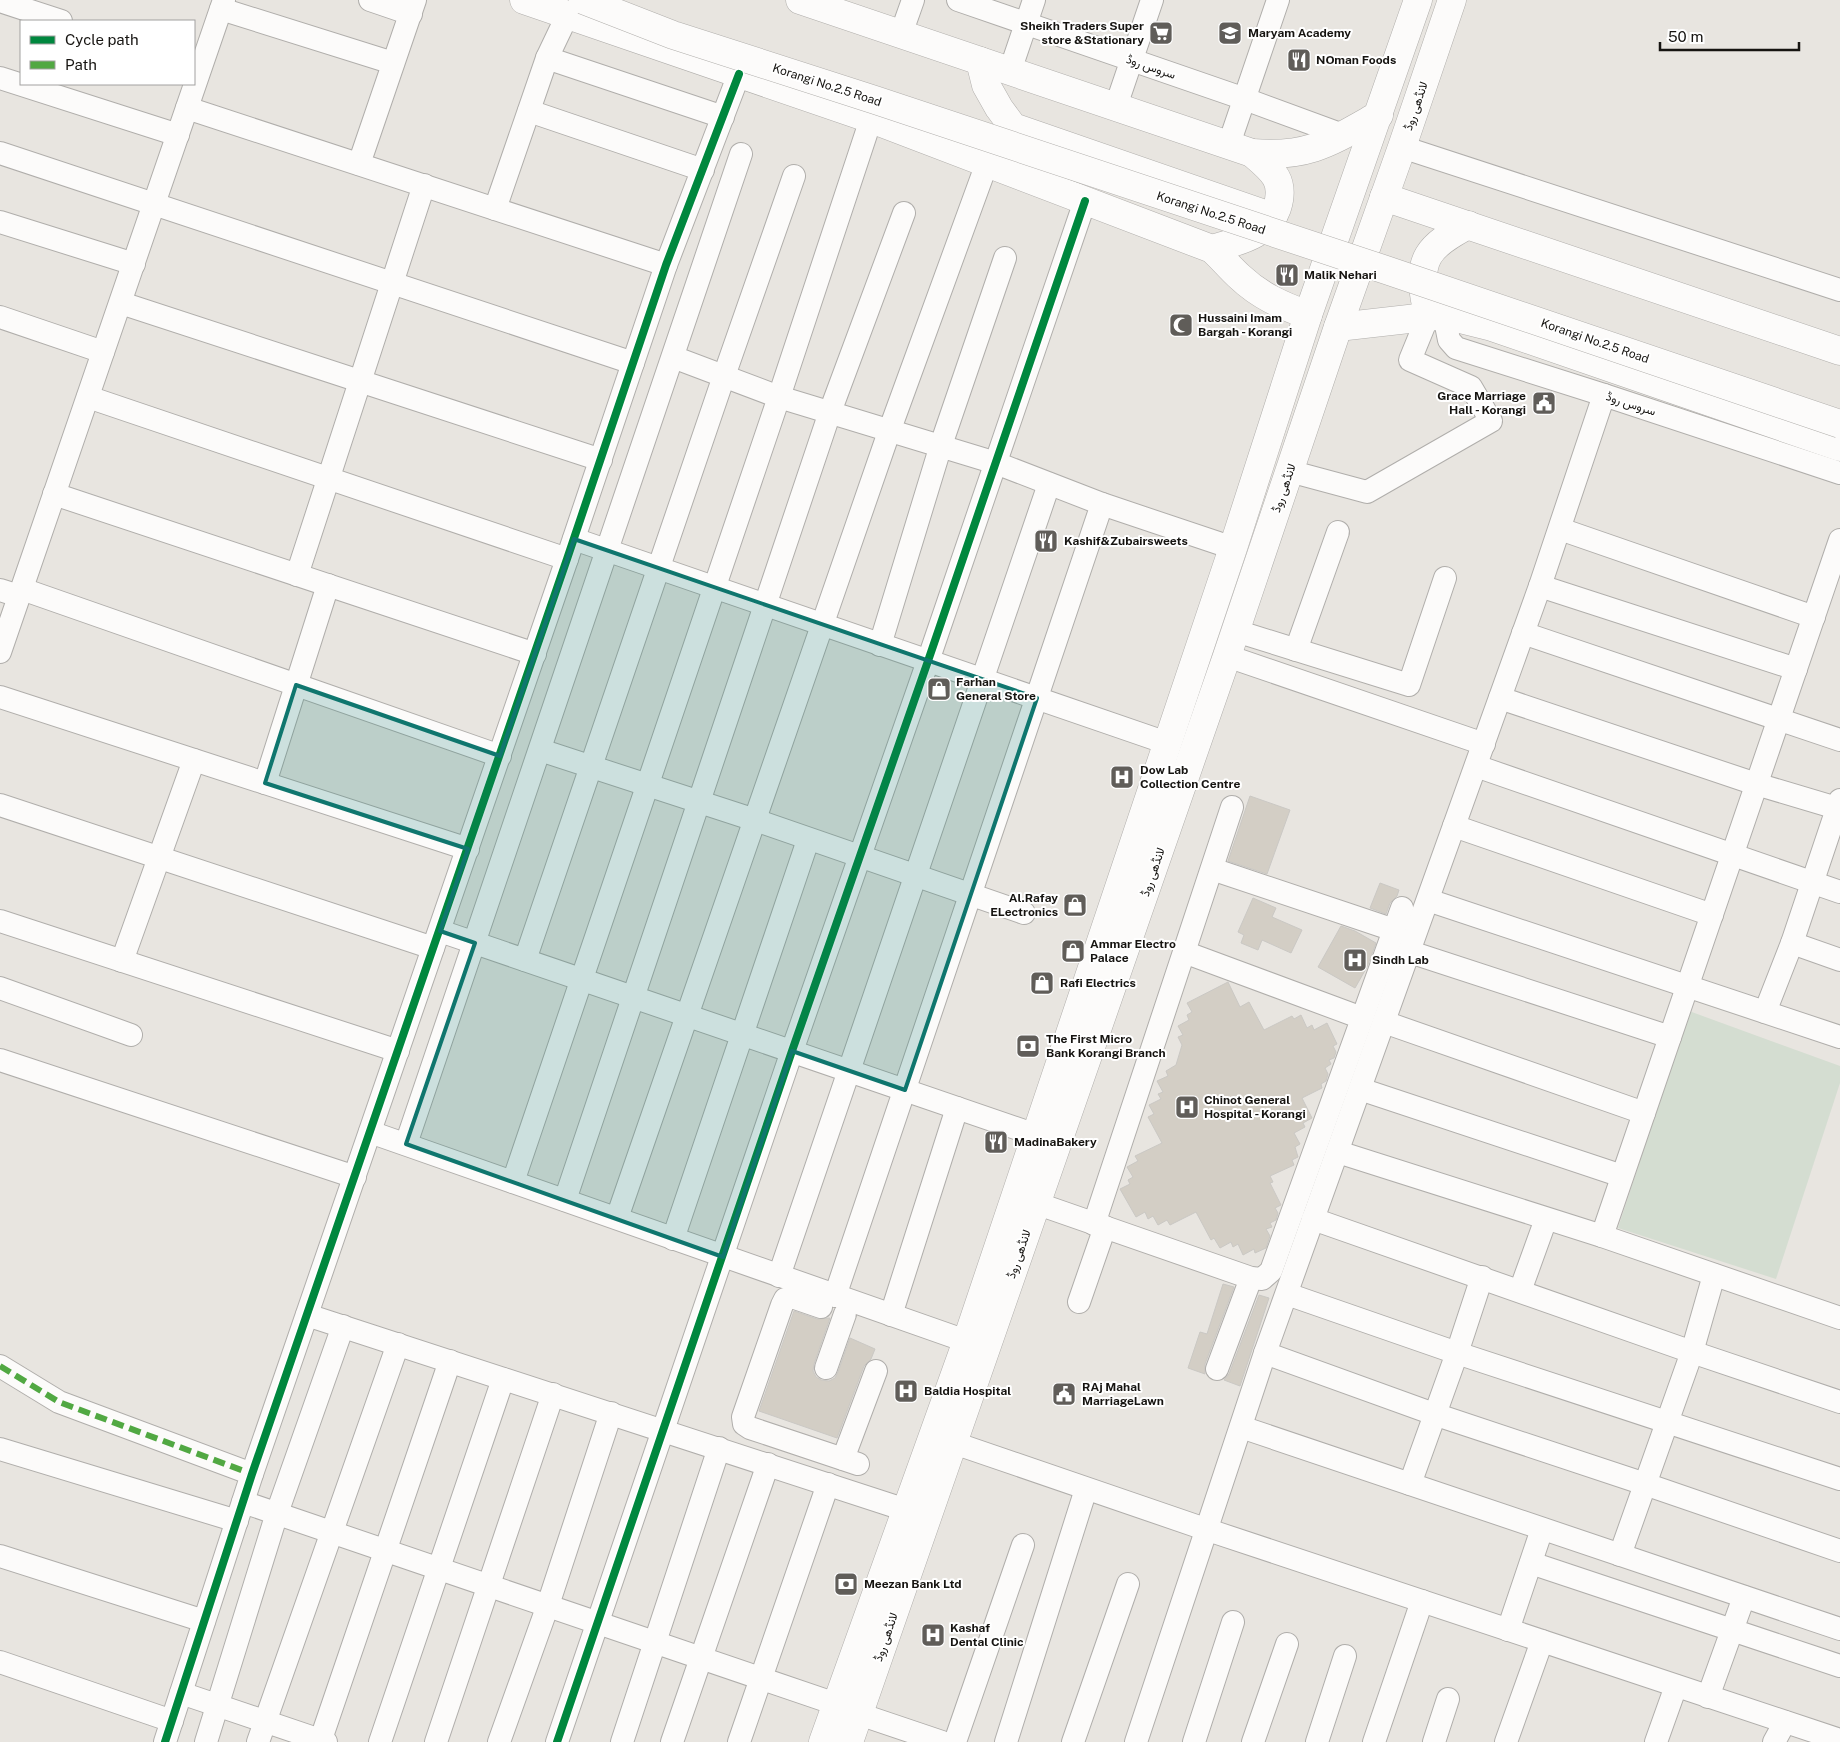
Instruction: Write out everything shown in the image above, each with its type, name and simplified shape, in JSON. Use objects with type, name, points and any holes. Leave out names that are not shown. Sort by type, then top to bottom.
[{"type":"main road","points":[[524,0],[575,8],[740,74],[871,119],[1212,250],[1239,277],[1257,291],[1279,304],[1308,315]]},
{"type":"main road","points":[[800,0],[1241,149],[1276,155],[1300,152],[1322,146],[1379,115]]},
{"type":"main road","name":"لانڈھی روڈ","points":[[823,1742],[848,1709],[954,1443],[1026,1200],[1036,1135],[1233,548],[1308,315],[1418,0]]},
{"type":"main road","name":"لانڈھی روڈ","points":[[850,1742],[848,1709],[906,1510],[964,1347],[1026,1200],[1227,656],[1338,327],[1452,0]]},
{"type":"main road","name":"Korangi No.2.5 Road","points":[[575,8],[673,35],[875,100],[1399,274],[1840,424]]},
{"type":"main road","points":[[980,61],[986,85],[999,108],[1014,127],[1274,217]]},
{"type":"main road","points":[[1212,250],[1254,235],[1267,226],[1274,217],[1280,197],[1279,182],[1271,169],[1241,149]]},
{"type":"main road","points":[[1384,196],[1840,351]]},
{"type":"main road","points":[[1436,316],[1422,288],[1422,272],[1427,258],[1435,246],[1444,238],[1468,225]]},
{"type":"main road","points":[[1338,327],[1436,316],[1492,327],[1840,447]]},
{"type":"street","points":[[359,164],[413,7],[370,0]]},
{"type":"street","points":[[902,34],[913,0]]},
{"type":"street","name":"سروس روڈ","points":[[958,0],[1245,99],[1343,135]]},
{"type":"street","points":[[1010,71],[1034,0]]},
{"type":"street","points":[[1116,106],[1152,0]]},
{"type":"street","points":[[1241,149],[1245,99],[1278,0]]},
{"type":"street","points":[[0,1],[57,20]]},
{"type":"street","points":[[197,67],[223,4],[393,63]]},
{"type":"street","points":[[495,208],[547,58],[575,8]]},
{"type":"street","points":[[547,58],[723,117]]},
{"type":"street","points":[[165,1742],[252,1474],[571,549],[666,265],[740,74]]},
{"type":"street","points":[[0,78],[20,84]]},
{"type":"street","points":[[22,85],[178,135]]},
{"type":"street","points":[[0,652],[14,592],[54,494],[188,108],[193,85]]},
{"type":"street","points":[[188,108],[666,265]]},
{"type":"street","points":[[529,111],[703,170]]},
{"type":"street","points":[[513,1182],[780,397],[871,119]]},
{"type":"street","points":[[1402,147],[1840,290]]},
{"type":"street","points":[[0,153],[633,363]]},
{"type":"street","points":[[406,1144],[741,154]]},
{"type":"street","points":[[617,1218],[890,429],[987,163]]},
{"type":"street","points":[[525,960],[794,176]]},
{"type":"street","points":[[297,575],[424,185]]},
{"type":"street","points":[[557,1742],[792,1051],[1085,201]]},
{"type":"street","points":[[565,1200],[830,412],[904,214]]},
{"type":"street","points":[[0,222],[134,264]]},
{"type":"street","points":[[880,644],[941,445],[1005,258]]},
{"type":"street","points":[[120,303],[601,460]]},
{"type":"street","points":[[1290,471],[1367,492],[1491,421],[1471,387],[1410,360],[1436,316]]},
{"type":"street","name":"سروس روڈ","points":[[1436,316],[1449,340],[1456,348],[1840,473]]},
{"type":"street","points":[[0,317],[103,352]]},
{"type":"street","points":[[673,357],[780,397],[890,429],[996,463],[1102,504],[1233,548]]},
{"type":"street","points":[[1471,387],[1485,357]]},
{"type":"street","points":[[1136,1742],[1266,1353],[1560,530],[1604,395]]},
{"type":"street","points":[[88,397],[329,478],[571,549],[608,550],[1167,743]]},
{"type":"street","points":[[779,1276],[1049,484]]},
{"type":"street","points":[[54,494],[535,654]]},
{"type":"street","points":[[826,1368],[840,1305],[905,1090],[1102,504]]},
{"type":"street","points":[[1560,530],[1814,616]]},
{"type":"street","points":[[1296,650],[1338,532]]},
{"type":"street","points":[[1602,1236],[1840,540]]},
{"type":"street","points":[[1236,631],[1408,685],[1445,578]]},
{"type":"street","points":[[264,783],[328,585]]},
{"type":"street","points":[[1540,586],[1796,669]]},
{"type":"street","points":[[14,592],[296,685],[500,756]]},
{"type":"street","points":[[1523,633],[1840,740]]},
{"type":"street","points":[[1227,656],[1484,744]]},
{"type":"street","points":[[0,697],[468,849]]},
{"type":"street","points":[[1500,698],[1756,784],[1839,806],[1792,943],[1765,1012]]},
{"type":"street","points":[[540,750],[755,820],[859,858],[1024,914]]},
{"type":"street","points":[[122,961],[194,760]]},
{"type":"street","points":[[1476,766],[1840,892]]},
{"type":"street","points":[[0,805],[159,857],[437,939],[475,943],[1036,1135]]},
{"type":"street","points":[[1079,1302],[1100,1225],[1184,952],[1232,807]]},
{"type":"street","points":[[1454,826],[1712,916]]},
{"type":"street","points":[[673,1239],[808,840]]},
{"type":"street","points":[[1212,869],[1394,930]]},
{"type":"street","points":[[1428,900],[1840,1037]]},
{"type":"street","points":[[1026,1200],[1251,1278],[1262,1278],[1271,1271],[1402,908]]},
{"type":"street","points":[[0,921],[398,1051]]},
{"type":"street","points":[[1792,943],[1840,960]]},
{"type":"street","points":[[1184,952],[1362,1018]]},
{"type":"street","points":[[1410,952],[1670,1037]]},
{"type":"street","points":[[0,988],[131,1035]]},
{"type":"street","points":[[1384,1022],[1644,1113]]},
{"type":"street","points":[[0,1060],[355,1177]]},
{"type":"street","points":[[1360,1089],[1622,1176]]},
{"type":"street","points":[[891,1315],[957,1108]]},
{"type":"street","points":[[370,1132],[779,1276],[840,1305],[964,1347]]},
{"type":"street","points":[[1338,1152],[1602,1236],[1840,1318]]},
{"type":"street","points":[[1520,1291],[1546,1219]]},
{"type":"street","points":[[1313,1220],[1840,1402]]},
{"type":"street","points":[[1620,1555],[1692,1352],[1714,1275]]},
{"type":"street","points":[[1217,1370],[1251,1278]]},
{"type":"street","points":[[1410,1484],[1482,1278]]},
{"type":"street","points":[[1287,1294],[1457,1353],[1840,1479]]},
{"type":"street","points":[[876,1371],[851,1461],[750,1428],[744,1424],[743,1418],[785,1299],[792,1297],[891,1315],[926,1334]]},
{"type":"street","points":[[307,1315],[906,1510]]},
{"type":"street","points":[[206,1742],[277,1513],[344,1326]]},
{"type":"street","points":[[262,1732],[398,1344]]},
{"type":"street","points":[[1266,1353],[1434,1414],[1840,1551]]},
{"type":"street","points":[[181,1693],[218,1706],[262,1732],[322,1741],[450,1361]]},
{"type":"street","points":[[0,1366],[59,1402],[252,1474]]},
{"type":"street","points":[[380,1742],[504,1378]]},
{"type":"street","points":[[436,1742],[553,1394]]},
{"type":"street","points":[[500,1742],[548,1605],[611,1413]]},
{"type":"street","points":[[1241,1427],[1840,1629]]},
{"type":"street","points":[[954,1443],[1208,1530],[1840,1740]]},
{"type":"street","points":[[622,1742],[719,1448]]},
{"type":"street","points":[[0,1449],[240,1511],[277,1513],[701,1657],[942,1742]]},
{"type":"street","points":[[672,1742],[768,1464]]},
{"type":"street","points":[[739,1742],[828,1484]]},
{"type":"street","points":[[1006,1742],[1086,1488]]},
{"type":"street","points":[[1508,1630],[1542,1529]]},
{"type":"street","points":[[954,1742],[1023,1545]]},
{"type":"street","points":[[0,1556],[204,1621]]},
{"type":"street","points":[[1531,1562],[1840,1666]]},
{"type":"street","points":[[1073,1742],[1128,1584]]},
{"type":"street","points":[[1708,1697],[1744,1597]]},
{"type":"street","points":[[1374,1742],[1422,1601]]},
{"type":"street","points":[[1194,1742],[1233,1622]]},
{"type":"street","points":[[1506,1742],[1542,1641]]},
{"type":"street","points":[[1253,1742],[1287,1644]]},
{"type":"street","points":[[1317,1742],[1345,1656]]},
{"type":"street","points":[[0,1662],[172,1721]]},
{"type":"street","points":[[1656,1742],[1676,1686]]},
{"type":"street","points":[[1434,1742],[1448,1699]]},
{"type":"street","points":[[1774,1742],[1785,1722]]},
{"type":"highlighted area","points":[[574,539],[1037,698],[905,1090],[792,1051],[723,1257],[406,1144],[475,943],[440,931],[468,849],[265,783],[296,685],[500,756]]},
{"type":"shaded area","points":[[1689,1011],[1840,1066],[1840,1083],[1776,1279],[1618,1228]]},
{"type":"building","points":[[1250,796],[1290,810],[1267,874],[1228,861]]},
{"type":"building","points":[[1380,883],[1399,890],[1397,896],[1390,903],[1386,914],[1370,908]]},
{"type":"building","points":[[1253,898],[1276,908],[1272,917],[1302,930],[1291,953],[1262,940],[1258,950],[1241,943],[1244,935],[1238,932]]},
{"type":"building","points":[[1341,926],[1355,931],[1376,943],[1367,967],[1355,988],[1318,967]]},
{"type":"building","points":[[1228,982],[1240,1007],[1249,1002],[1264,1030],[1292,1016],[1294,1019],[1301,1015],[1307,1028],[1312,1025],[1314,1030],[1327,1023],[1337,1044],[1333,1046],[1336,1052],[1334,1058],[1329,1060],[1331,1064],[1325,1068],[1328,1074],[1326,1081],[1321,1084],[1322,1088],[1302,1098],[1312,1118],[1303,1123],[1305,1127],[1294,1133],[1300,1144],[1295,1147],[1298,1157],[1292,1160],[1294,1165],[1270,1176],[1273,1182],[1270,1183],[1281,1205],[1275,1208],[1278,1213],[1276,1220],[1270,1223],[1272,1227],[1266,1229],[1270,1236],[1266,1248],[1255,1253],[1254,1249],[1243,1255],[1238,1244],[1233,1247],[1231,1242],[1220,1248],[1214,1238],[1211,1240],[1196,1212],[1170,1225],[1167,1220],[1158,1225],[1153,1216],[1148,1219],[1145,1212],[1136,1217],[1120,1189],[1130,1184],[1128,1180],[1133,1177],[1127,1167],[1138,1161],[1135,1156],[1162,1143],[1148,1117],[1154,1114],[1149,1105],[1161,1099],[1158,1094],[1163,1092],[1157,1081],[1168,1076],[1166,1071],[1176,1065],[1182,1045],[1178,1037],[1183,1035],[1178,1026],[1189,1020],[1187,1015],[1192,1012],[1187,1003]]},
{"type":"building","points":[[1223,1284],[1234,1287],[1205,1364],[1205,1374],[1188,1368],[1200,1332],[1207,1334]]},
{"type":"building","points":[[1259,1295],[1269,1298],[1240,1386],[1224,1380],[1229,1374]]},
{"type":"building","points":[[794,1311],[817,1319],[830,1318],[814,1364],[813,1371],[816,1377],[821,1380],[829,1381],[835,1378],[850,1338],[875,1349],[871,1359],[864,1366],[837,1438],[759,1411]]},
{"type":"marked path","points":[[0,1366],[59,1402],[252,1474]]},
{"type":"cycle path","points":[[165,1742],[252,1474],[567,559],[666,265],[739,74]]},
{"type":"cycle path","points":[[557,1742],[792,1051],[1085,201]]},
{"type":"place","name":"Sheikh Traders Super store &Stationary","points":[[1161,33]]},
{"type":"place","name":"Maryam Academy","points":[[1230,33]]},
{"type":"place","name":"NOman Foods","points":[[1299,60]]},
{"type":"place","name":"Malik Nehari","points":[[1287,275]]},
{"type":"place","name":"Hussaini Imam Bargah - Korangi","points":[[1181,325]]},
{"type":"place","name":"Grace Marriage Hall - Korangi","points":[[1544,403]]},
{"type":"place","name":"Kashif&Zubairsweets","points":[[1046,541]]},
{"type":"place","name":"Farhan General Store","points":[[939,689]]},
{"type":"place","name":"Dow Lab Collection Centre","points":[[1122,777]]},
{"type":"place","name":"Al.Rafay ELectronics","points":[[1075,905]]},
{"type":"place","name":"Ammar Electro Palace","points":[[1073,951]]},
{"type":"place","name":"Sindh Lab","points":[[1355,960]]},
{"type":"place","name":"Rafi Electrics","points":[[1042,983]]},
{"type":"place","name":"The First Micro Bank Korangi Branch","points":[[1028,1046]]},
{"type":"place","name":"Chinot General Hospital - Korangi","points":[[1187,1107]]},
{"type":"place","name":"MadinaBakery","points":[[996,1142]]},
{"type":"place","name":"Baldia Hospital","points":[[906,1391]]},
{"type":"place","name":"RAj Mahal MarriageLawn","points":[[1064,1394]]},
{"type":"place","name":"Meezan Bank Ltd","points":[[846,1584]]},
{"type":"place","name":"Kashaf Dental Clinic","points":[[933,1635]]}]
